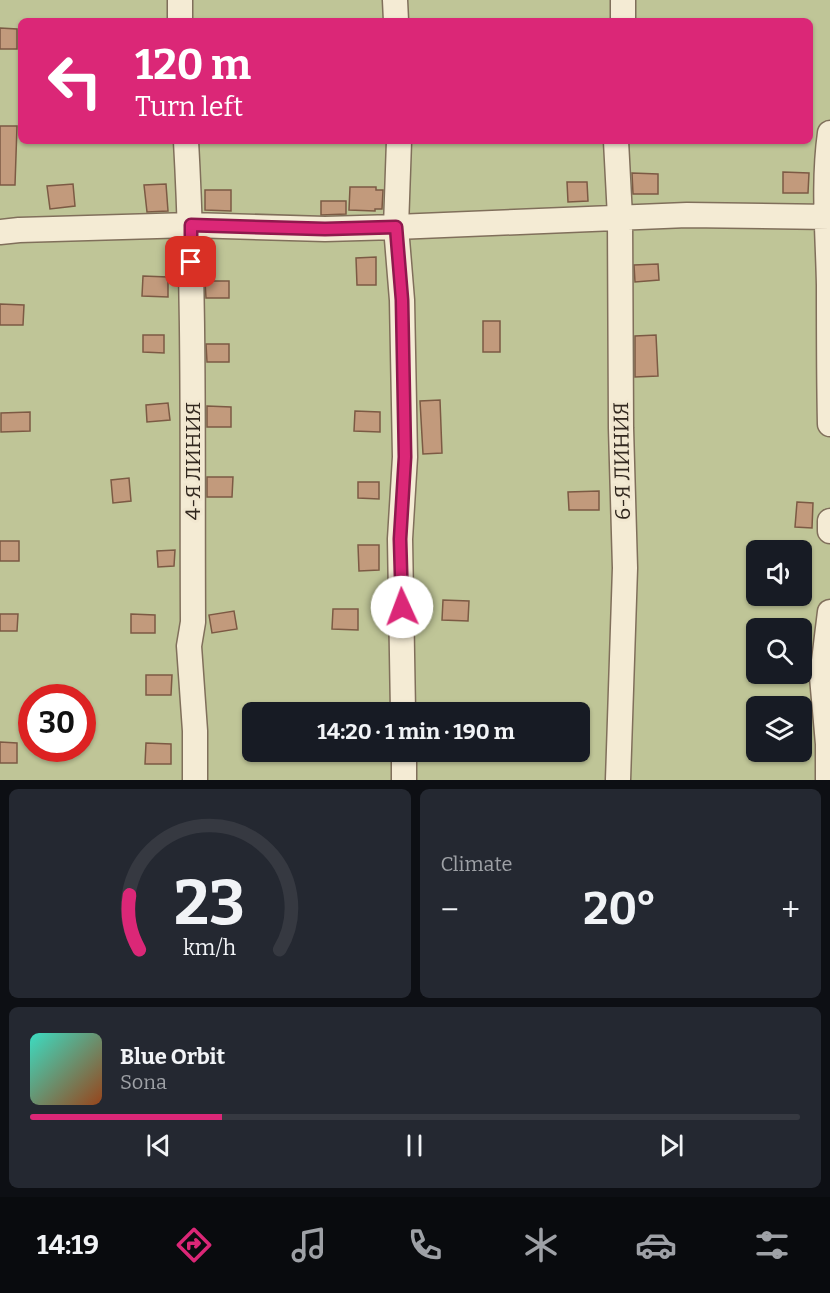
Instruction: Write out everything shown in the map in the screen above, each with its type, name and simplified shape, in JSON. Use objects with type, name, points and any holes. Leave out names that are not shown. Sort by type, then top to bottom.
[{"type":"street","points":[[180,0],[180,18]]},
{"type":"street","points":[[395,0],[396,18]]},
{"type":"street","points":[[623,0],[623,18]]},
{"type":"street","points":[[830,133],[827,154],[830,424]]},
{"type":"street","name":"4-Я ЛИНИЯ","points":[[186,144],[191,225],[193,622],[189,646],[195,731],[195,780]]},
{"type":"street","points":[[399,144],[396,227],[402,300],[405,457],[400,539],[403,702]]},
{"type":"street","name":"6-Я ЛИНИЯ","points":[[616,144],[620,217],[621,428],[625,568],[618,780]]},
{"type":"street","points":[[0,232],[191,225],[325,229],[620,217],[756,215],[828,218]]},
{"type":"street","points":[[830,521],[830,531]]},
{"type":"street","points":[[828,780],[828,744],[822,677],[830,612]]},
{"type":"street","points":[[404,762],[404,780]]},
{"type":"green space","points":[[0,0],[830,0],[830,780],[0,780]]},
{"type":"building","points":[[0,28],[17,29],[17,49],[0,49]]},
{"type":"building","points":[[0,126],[17,126],[15,185],[0,185]]},
{"type":"building","points":[[783,172],[809,173],[808,193],[783,193]]},
{"type":"building","points":[[632,173],[658,174],[658,194],[633,194]]},
{"type":"building","points":[[567,182],[587,182],[588,201],[568,202]]},
{"type":"building","points":[[73,184],[75,206],[50,209],[47,186]]},
{"type":"building","points":[[166,184],[168,211],[147,212],[144,185]]},
{"type":"building","points":[[350,187],[376,187],[376,190],[383,190],[382,209],[349,210]]},
{"type":"building","points":[[205,190],[231,190],[231,211],[205,210]]},
{"type":"building","points":[[321,201],[346,201],[346,214],[321,215]]},
{"type":"building","points":[[376,257],[376,285],[357,285],[356,258]]},
{"type":"building","points":[[658,264],[659,280],[635,282],[634,265]]},
{"type":"building","points":[[143,276],[168,277],[168,297],[142,296]]},
{"type":"building","points":[[205,281],[229,281],[229,298],[206,298]]},
{"type":"building","points":[[0,304],[24,305],[23,325],[0,325]]},
{"type":"building","points":[[483,321],[500,321],[500,352],[483,352]]},
{"type":"building","points":[[143,335],[164,335],[164,353],[143,352]]},
{"type":"building","points":[[656,335],[658,376],[635,377],[635,336]]},
{"type":"building","points":[[206,344],[229,344],[229,362],[207,362]]},
{"type":"building","points":[[440,400],[442,453],[423,454],[420,401]]},
{"type":"building","points":[[168,403],[170,420],[147,422],[146,405]]},
{"type":"building","points":[[207,406],[231,407],[231,427],[207,427]]},
{"type":"building","points":[[355,411],[380,412],[380,432],[354,431]]},
{"type":"building","points":[[30,412],[30,431],[1,432],[1,413]]},
{"type":"building","points":[[207,477],[233,477],[232,497],[207,497]]},
{"type":"building","points":[[129,478],[131,501],[113,503],[111,480]]},
{"type":"building","points":[[358,482],[379,482],[379,499],[358,498]]},
{"type":"building","points":[[599,491],[599,510],[569,510],[568,492]]},
{"type":"building","points":[[797,502],[813,503],[812,528],[795,527]]},
{"type":"building","points":[[0,541],[19,541],[19,561],[0,561]]},
{"type":"building","points":[[358,545],[379,545],[379,570],[359,571]]},
{"type":"building","points":[[175,550],[174,566],[158,567],[157,551]]},
{"type":"building","points":[[443,600],[469,601],[468,621],[442,620]]},
{"type":"building","points":[[333,609],[358,609],[358,630],[332,629]]},
{"type":"building","points":[[234,611],[237,629],[212,633],[209,615]]},
{"type":"building","points":[[0,614],[18,614],[17,631],[0,631]]},
{"type":"building","points":[[131,614],[155,615],[155,633],[131,633]]},
{"type":"building","points":[[146,675],[172,675],[171,695],[146,695]]},
{"type":"building","points":[[0,742],[17,743],[17,763],[0,763]]},
{"type":"building","points":[[146,743],[171,744],[171,764],[145,764]]},
{"type":"route","points":[[191,262],[191,225],[325,229],[396,227],[402,300],[405,457],[400,539],[402,607]]}]
